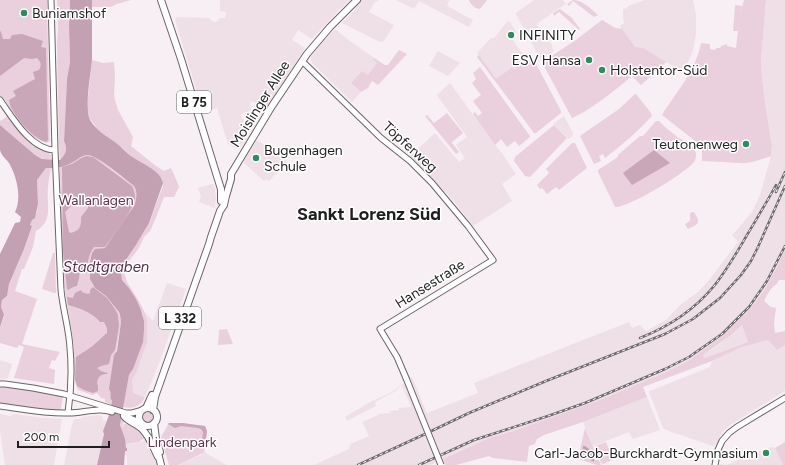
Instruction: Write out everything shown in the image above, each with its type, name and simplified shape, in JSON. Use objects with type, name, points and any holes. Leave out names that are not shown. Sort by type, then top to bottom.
[{"type":"main road","points":[[51,0],[55,158],[62,298],[69,333],[70,350],[70,395],[68,413]]},
{"type":"main road","name":"B 75","points":[[161,0],[181,58],[218,179]]},
{"type":"main road","name":"Moislinger Allee","points":[[144,409],[150,402],[164,367],[220,211],[224,205],[231,174],[272,106],[302,61],[320,38],[357,0]]},
{"type":"main road","name":"Töpferweg","points":[[302,61],[381,138],[410,161],[432,183],[468,226],[493,260]]},
{"type":"main road","points":[[0,100],[21,130],[30,139],[37,144],[55,150]]},
{"type":"main road","points":[[218,179],[227,178],[231,174]]},
{"type":"main road","name":"L 332","points":[[218,179],[222,194],[220,211]]},
{"type":"main road","name":"Hansestraße","points":[[441,465],[397,357],[380,329],[493,260]]},
{"type":"main road","name":"Moislinger Allee","points":[[153,410],[154,398],[164,367]]},
{"type":"main road","points":[[0,384],[70,395],[124,414],[143,423],[149,425],[154,423]]},
{"type":"main road","points":[[714,465],[722,441],[729,433],[785,398]]},
{"type":"main road","points":[[0,406],[36,411],[68,413],[108,408]]},
{"type":"main road","points":[[124,414],[150,408],[153,410]]},
{"type":"main road","name":"L 332","points":[[144,409],[140,416],[152,438],[158,456],[163,465]]},
{"type":"main road","name":"L 332","points":[[153,410],[157,416],[154,423],[156,439],[163,465]]},
{"type":"main road","points":[[124,414],[125,418],[136,424],[146,434],[158,456]]},
{"type":"shaded area","points":[[220,0],[350,0],[312,39],[298,30],[292,40],[305,48],[265,109],[252,101],[250,103],[252,110],[241,114],[248,136],[239,150],[228,144],[217,108],[203,112],[175,20],[177,17],[209,18],[215,22],[220,18],[225,18],[226,12],[220,11]]},
{"type":"shaded area","points":[[362,0],[379,0],[374,3],[369,12],[394,25],[384,41],[380,42],[342,23],[355,10]]},
{"type":"shaded area","points":[[396,0],[449,0],[447,6],[473,20],[469,27],[419,1],[414,9]]},
{"type":"shaded area","points":[[534,0],[563,0],[566,4],[550,14],[537,25],[552,45],[554,51],[540,59],[516,14]]},
{"type":"shaded area","name":"Holstentor-Süd","points":[[645,0],[693,0],[696,15],[696,34],[693,50],[683,71],[666,62],[641,85],[632,76],[585,112],[572,118],[543,64],[544,61],[576,40],[602,20],[615,28],[621,29],[620,26],[624,23],[624,8],[627,9],[628,6]]},
{"type":"shaded area","points":[[766,0],[785,0],[785,250],[765,289],[751,308],[725,335],[688,361],[666,372],[600,400],[489,438],[430,465],[314,465],[349,449],[351,446],[350,444],[369,436],[362,422],[378,414],[390,413],[390,411],[399,410],[399,408],[411,407],[402,385],[394,392],[375,402],[376,406],[347,421],[345,417],[372,401],[392,392],[412,377],[427,413],[478,393],[474,383],[629,322],[632,328],[640,325],[646,331],[666,320],[680,305],[698,292],[738,242],[732,235],[752,212],[760,195],[771,156],[772,146],[765,103],[761,61]]},
{"type":"shaded area","points":[[507,22],[510,22],[516,32],[512,38],[516,45],[523,54],[533,59],[529,63],[522,65],[519,62],[514,69],[512,67],[496,79],[477,53],[491,38],[494,38]]},
{"type":"shaded area","points":[[335,29],[374,58],[373,59],[378,63],[368,76],[351,83],[361,92],[352,102],[312,63],[311,60],[311,57]]},
{"type":"shaded area","points":[[438,51],[460,63],[448,76],[429,66]]},
{"type":"shaded area","points":[[450,83],[516,174],[502,184],[512,201],[473,226],[452,199],[410,156],[435,133],[459,162],[465,158],[456,145],[467,137],[437,95]]},
{"type":"shaded area","points":[[564,116],[573,133],[569,139],[553,124]]},
{"type":"shaded area","name":"Bugenhagen Schule","points":[[257,140],[286,160],[285,164],[269,181],[266,179],[264,181],[244,163]]},
{"type":"shaded area","points":[[213,184],[216,198],[215,208],[199,202],[201,197],[198,188]]},
{"type":"shaded area","points":[[167,283],[186,289],[145,397],[133,393],[132,387],[132,380],[147,320],[144,311],[153,321]]},
{"type":"shaded area","points":[[742,325],[748,342],[705,358],[703,355],[716,347]]},
{"type":"shaded area","points":[[768,340],[777,350],[785,345],[785,391],[730,425],[724,430],[715,446],[663,428],[649,392],[650,391],[710,367],[712,361],[742,347]]},
{"type":"shaded area","points":[[0,360],[12,364],[8,378],[0,380]]},
{"type":"shaded area","points":[[647,397],[660,430],[633,439],[629,432],[593,446],[583,422]]},
{"type":"shaded area","points":[[0,414],[10,416],[15,414],[62,419],[54,465],[5,465],[0,431]]},
{"type":"shaded area","points":[[99,415],[103,417],[102,420],[106,421],[97,465],[64,465],[74,419]]},
{"type":"shaded area","points":[[146,439],[157,465],[127,465],[125,451],[127,451],[125,444],[139,443]]},
{"type":"shaded area","name":"Carl-Jacob-Burckhardt-Gymnasium","points":[[771,447],[775,448],[783,465],[726,465]]},
{"type":"shaded area","points":[[204,451],[226,465],[178,465],[201,455]]},
{"type":"green space","points":[[0,0],[47,0],[50,141],[47,143],[38,140],[26,131],[10,110],[6,101],[0,96]]},
{"type":"green space","points":[[57,0],[70,0],[70,62],[67,79],[64,141],[66,149],[60,160],[57,45]]},
{"type":"green space","points":[[92,0],[131,0],[111,7],[92,7]]},
{"type":"green space","points":[[469,0],[487,0],[480,9],[473,6]]},
{"type":"green space","points":[[573,0],[583,3],[598,15],[594,17],[573,1],[569,6],[567,4]]},
{"type":"green space","points":[[744,0],[766,0],[761,60],[765,103],[772,146],[771,156],[744,163],[702,161],[702,151],[699,144],[662,115],[685,81],[695,63],[701,43],[710,44],[710,49],[715,50],[716,48],[720,48],[721,46],[727,44],[727,46],[736,48],[738,31],[733,31],[735,5],[742,6],[740,15]]},
{"type":"green space","points":[[560,9],[572,18],[580,29],[579,30],[559,12],[554,16],[553,13]]},
{"type":"green space","name":"Holstentor-Süd","points":[[602,20],[615,28],[622,29],[635,47],[643,48],[666,62],[641,85],[632,76],[603,99],[572,118],[543,64],[544,61],[576,40]]},
{"type":"green space","points":[[0,31],[3,39],[10,39],[12,35],[22,34],[43,41],[41,47],[46,48],[48,140],[46,142],[36,137],[22,124],[11,108],[9,100],[16,96],[13,91],[35,79],[33,72],[39,70],[41,67],[40,62],[37,58],[24,58],[0,76]]},
{"type":"green space","points":[[399,50],[407,54],[378,85],[372,81],[368,88],[361,92],[351,83],[362,71],[368,75],[377,63],[373,59],[374,58],[385,65],[388,65]]},
{"type":"green space","points":[[479,55],[496,79],[512,67],[514,69],[516,68],[514,65],[519,62],[522,65],[528,61],[529,63],[533,59],[561,113],[534,133],[477,57]]},
{"type":"green space","points":[[92,60],[103,63],[114,62],[115,100],[118,110],[133,137],[131,146],[164,171],[171,168],[179,187],[174,197],[164,197],[150,231],[144,237],[139,248],[125,269],[127,282],[140,303],[147,320],[147,342],[132,380],[133,393],[145,397],[139,405],[130,408],[123,407],[129,375],[133,369],[144,330],[143,315],[129,288],[122,280],[121,271],[125,261],[149,223],[163,186],[156,172],[132,157],[119,145],[100,132],[90,119],[87,108]]},
{"type":"green space","points":[[480,67],[530,136],[519,146],[515,141],[507,147],[501,139],[495,145],[473,114],[475,112],[478,116],[482,113],[473,101],[481,95],[472,83],[476,79],[473,73]]},
{"type":"green space","points":[[635,94],[652,116],[605,158],[603,154],[599,156],[601,161],[594,164],[580,136],[619,109]]},
{"type":"green space","points":[[447,113],[463,133],[452,142],[459,152],[456,154],[425,116],[427,115],[434,123]]},
{"type":"green space","points":[[8,116],[29,142],[49,153],[51,159],[43,159],[35,155],[0,125],[0,121]]},
{"type":"green space","points":[[656,121],[659,121],[695,150],[695,161],[680,174],[644,196],[622,206],[615,207],[598,170],[618,157],[618,155],[640,136],[643,136]]},
{"type":"green space","points":[[554,125],[567,138],[530,177],[525,176],[514,161],[515,157]]},
{"type":"green space","points":[[572,143],[575,143],[587,168],[559,190],[556,187],[547,194],[537,185],[549,173],[546,169]]},
{"type":"green space","points":[[654,150],[670,163],[632,185],[623,173]]},
{"type":"green space","name":"Wallanlagen","points":[[85,155],[98,159],[133,185],[137,196],[134,206],[114,236],[105,248],[97,249],[92,253],[90,262],[92,283],[95,288],[106,296],[119,312],[121,322],[110,391],[112,401],[111,404],[105,402],[105,399],[101,398],[96,393],[93,395],[78,390],[75,382],[74,346],[65,290],[61,227],[60,166],[71,163]]},
{"type":"green space","points":[[83,157],[93,157],[132,186],[135,198],[131,210],[105,247],[94,247],[90,253],[87,273],[83,270],[80,271],[77,286],[68,290],[63,251],[62,167],[72,164]],"holes":[[[80,201],[88,205],[88,208],[81,217],[79,229],[71,233],[69,232],[65,212],[75,202]]]},
{"type":"green space","points":[[46,168],[51,169],[48,185],[47,217],[42,227],[36,231],[33,247],[24,269],[22,269],[15,291],[37,299],[22,344],[60,352],[55,361],[52,360],[49,368],[55,370],[54,384],[14,378],[24,347],[19,345],[17,348],[0,343],[0,327],[4,317],[1,307],[2,300],[7,296],[9,284],[32,226],[30,225],[37,212],[37,180]]},
{"type":"green space","points":[[694,212],[698,219],[698,223],[688,229],[685,224],[690,221],[690,213]]},
{"type":"green space","points":[[785,250],[785,280],[778,281],[777,284],[769,291],[764,301],[771,307],[776,308],[774,323],[775,333],[785,331],[785,345],[777,350],[768,340],[742,347],[712,361],[643,387],[647,397],[583,422],[544,435],[537,439],[535,444],[529,446],[527,462],[493,458],[489,456],[456,465],[445,465],[443,459],[489,438],[600,400],[688,361],[724,335],[751,308],[765,289]],"holes":[[[742,325],[748,342],[705,358],[703,355],[730,336]]]},
{"type":"green space","points":[[53,253],[55,253],[56,293],[42,289]]},
{"type":"green space","points":[[93,287],[107,298],[115,309],[118,315],[119,326],[115,350],[111,355],[109,364],[97,368],[108,374],[99,377],[97,383],[98,391],[93,393],[77,386],[75,379],[76,357],[107,333],[107,328],[104,322],[100,322],[90,313],[68,305],[67,297],[73,298],[75,293],[81,290],[82,292],[88,294]]},
{"type":"green space","points":[[227,329],[233,344],[218,345],[219,330]]},
{"type":"green space","points":[[0,386],[35,390],[63,396],[61,409],[35,409],[0,404]]},
{"type":"green space","points":[[146,411],[150,411],[154,417],[150,423],[146,423],[142,419],[142,415]]},
{"type":"green space","points":[[121,419],[124,421],[122,427],[124,424],[131,425],[136,428],[145,438],[140,442],[125,444],[121,430]]},
{"type":"green space","name":"Lindenpark","points":[[169,423],[205,426],[207,440],[203,453],[178,465],[169,465],[161,437]]},
{"type":"green space","points":[[168,424],[205,426],[207,431],[205,445],[202,441],[203,432],[201,429],[181,426],[175,428]]},
{"type":"green space","points":[[585,428],[601,465],[578,459]]},
{"type":"green space","points":[[606,442],[613,459],[603,464],[601,463],[595,446]]},
{"type":"green space","points":[[785,442],[785,465],[783,465],[775,448]]},
{"type":"water","name":"Stadtgraben","points":[[70,0],[92,0],[92,59],[88,99],[88,114],[90,120],[100,131],[130,155],[155,171],[163,183],[149,223],[125,261],[121,271],[122,280],[136,299],[144,321],[143,342],[133,369],[129,375],[120,425],[127,448],[127,451],[125,451],[124,465],[97,465],[104,434],[103,431],[112,401],[109,389],[121,322],[119,312],[106,296],[95,288],[90,279],[90,262],[92,253],[95,249],[105,248],[134,206],[136,200],[136,190],[133,185],[103,162],[90,155],[81,157],[70,164],[56,168],[46,168],[37,180],[38,204],[35,218],[32,220],[30,225],[32,226],[9,284],[7,296],[2,300],[1,307],[4,315],[0,327],[0,254],[15,223],[20,222],[21,217],[15,212],[18,200],[18,188],[16,181],[9,163],[2,155],[0,150],[0,125],[35,155],[42,159],[60,160],[65,153],[66,147],[64,141],[67,79],[70,62]]},
{"type":"water","points":[[583,446],[587,447],[592,453],[594,462],[587,458],[584,454]]},
{"type":"railway","points":[[776,192],[785,172]]},
{"type":"railway","points":[[640,338],[671,323],[690,310],[707,294],[732,261],[776,185]]},
{"type":"railway","points":[[358,465],[469,413],[665,334],[693,319],[720,298],[741,275],[751,261],[785,186]]},
{"type":"railway","points":[[419,465],[474,440],[585,403],[665,369],[689,357],[722,334],[749,307],[767,281],[785,246]]},
{"type":"place","name":"Buniamshof","points":[[24,13]]},
{"type":"place","name":"INFINITY","points":[[511,35]]},
{"type":"place","name":"ESV Hansa","points":[[589,60]]},
{"type":"place","name":"Holstentor-Süd","points":[[602,70]]},
{"type":"place","name":"Teutonenweg","points":[[746,144]]},
{"type":"place","name":"Bugenhagen Schule","points":[[256,158]]},
{"type":"place","name":"Carl-Jacob-Burckhardt-Gymnasium","points":[[766,453]]},
{"type":"district","name":"Sankt Lorenz Süd","points":[[369,214]]}]
